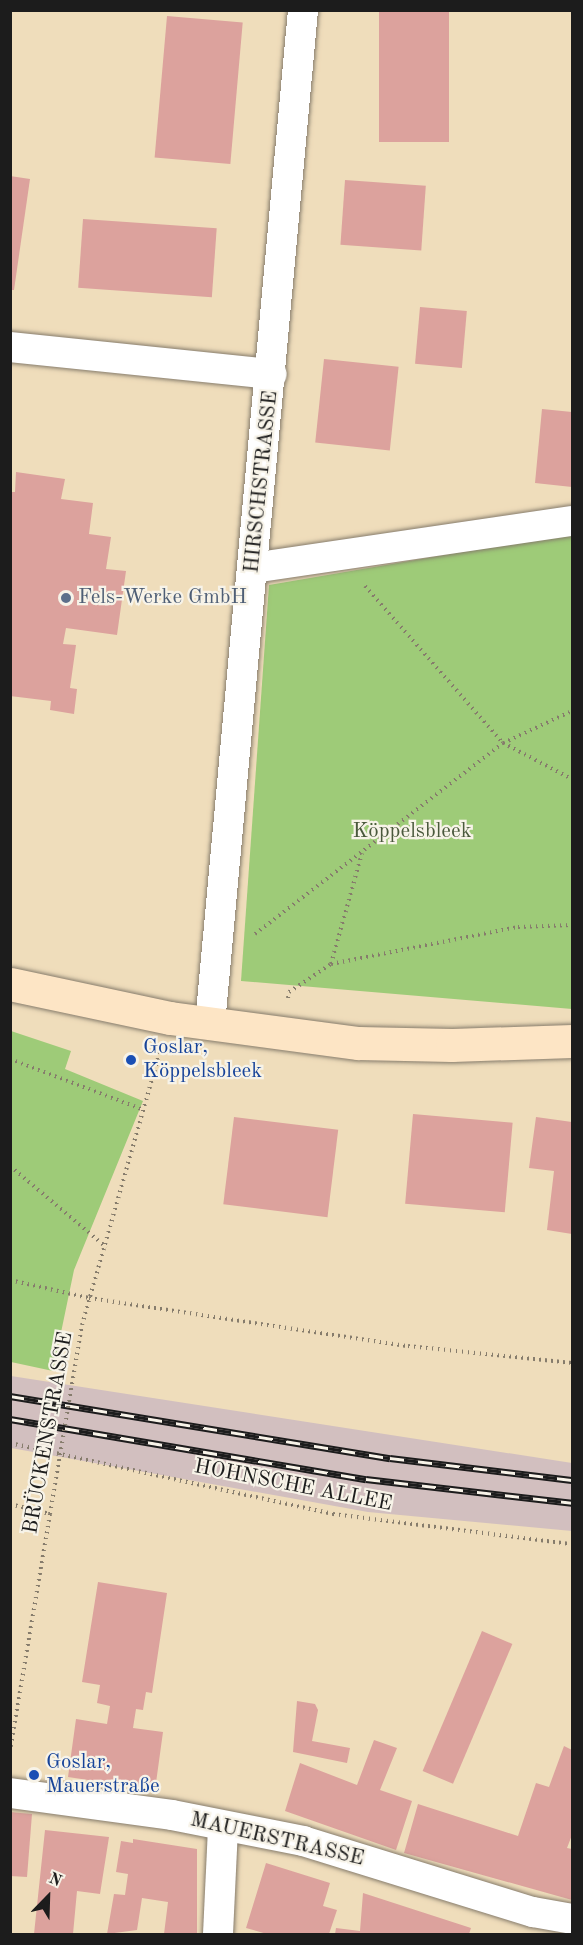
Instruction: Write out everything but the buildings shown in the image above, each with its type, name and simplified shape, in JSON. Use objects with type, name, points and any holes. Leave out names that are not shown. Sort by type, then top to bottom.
[{"type":"street","name":"HIRSCHSTRASSE","points":[[210,1024],[272,374],[303,10]]},
{"type":"street","points":[[10,347],[272,374]]},
{"type":"street","points":[[253,568],[336,553],[573,521]]},
{"type":"street","points":[[10,970],[47,989]]},
{"type":"street","points":[[10,984],[47,989],[210,1024],[287,1030],[358,1043],[452,1046],[573,1041]]},
{"type":"street","points":[[210,1024],[288,1048],[320,1049],[358,1043]]},
{"type":"street","name":"MAUERSTRASSE","points":[[10,1793],[171,1815],[303,1841],[532,1912],[573,1919]]},
{"type":"street","points":[[218,1935],[223,1826]]},
{"type":"path","points":[[336,553],[502,743],[573,779]]},
{"type":"path","points":[[216,963],[502,743],[573,711]]},
{"type":"path","points":[[330,964],[362,852]]},
{"type":"path","points":[[287,1030],[289,992],[330,964],[518,927],[573,926]]},
{"type":"path","name":"BRÜCKENSTRASSE","points":[[10,1751],[82,1325],[170,1017]]},
{"type":"path","points":[[10,1059],[144,1110]]},
{"type":"path","points":[[10,1166],[106,1247]]},
{"type":"path","points":[[10,1280],[89,1298],[408,1346],[573,1363]]},
{"type":"path","name":"HOHNSCHE ALLEE","points":[[10,1443],[333,1514],[573,1544]]},
{"type":"path","points":[[10,1504],[50,1514]]},
{"type":"shaded area","points":[[11,1376],[572,1463],[572,1531],[368,1512],[11,1448]]},
{"type":"green space","name":"Köppelsbleek","points":[[572,533],[572,1009],[241,981],[269,585]]},
{"type":"green space","points":[[11,1031],[71,1051],[65,1069],[143,1101],[74,1270],[53,1371],[11,1362]]},
{"type":"railway","points":[[10,1396],[390,1458],[572,1480]]},
{"type":"railway","points":[[10,1419],[366,1479],[572,1503]]},
{"type":"place","name":"Fels-Werke GmbH","points":[[66,598]]},
{"type":"place","name":"Goslar, Köppelsbleek","points":[[131,1060]]},
{"type":"place","name":"Goslar, Mauerstraße","points":[[34,1775]]}]
